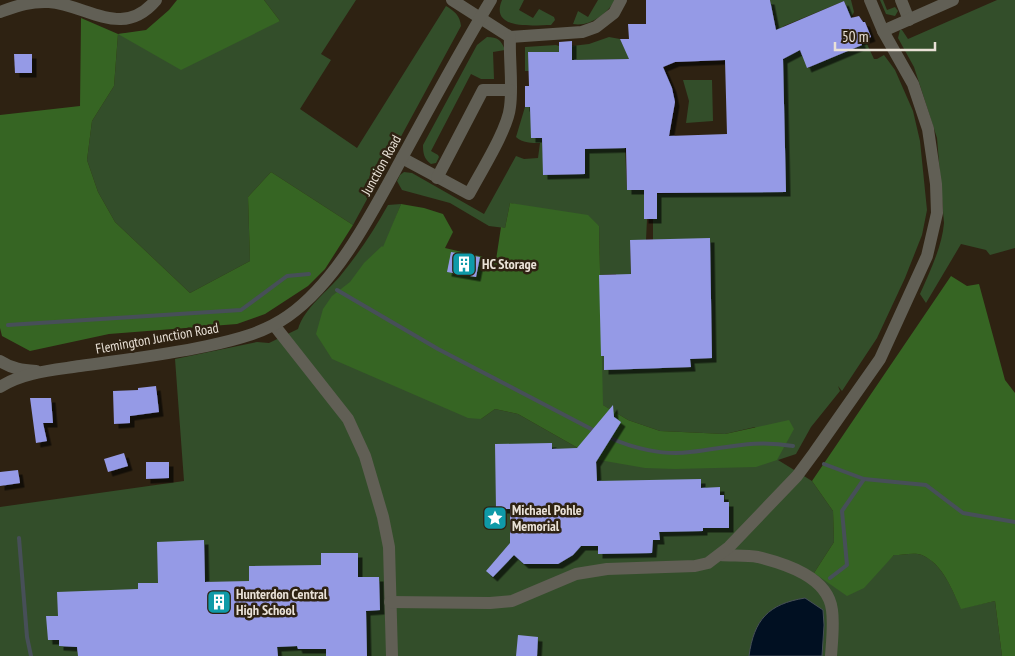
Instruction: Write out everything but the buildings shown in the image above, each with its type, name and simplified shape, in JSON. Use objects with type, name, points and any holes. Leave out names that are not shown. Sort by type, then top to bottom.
[{"type":"street","points":[[0,12],[28,1],[50,2],[111,19],[122,20],[139,14],[156,0]]},
{"type":"street","points":[[452,0],[510,37],[582,32],[596,27],[614,13],[621,0]]},
{"type":"street","name":"Junction Road","points":[[274,325],[304,302],[335,268],[352,245],[492,0]]},
{"type":"street","points":[[390,602],[490,603],[512,601],[576,574],[607,569],[708,564],[720,555],[797,476],[880,358],[927,256],[937,213],[936,184],[928,129],[913,84],[883,31],[870,0]]},
{"type":"street","points":[[901,0],[909,20]]},
{"type":"street","points":[[883,31],[953,0]]},
{"type":"street","points":[[402,158],[469,194],[507,120],[510,107],[510,37]]},
{"type":"street","points":[[437,178],[483,90],[510,90]]},
{"type":"street","points":[[274,325],[348,419],[365,456],[383,517],[389,547],[392,656]]},
{"type":"street","name":"Flemington Junction Road","points":[[44,372],[192,349],[236,339],[274,325]]},
{"type":"street","points":[[0,361],[8,366],[22,370],[44,372]]},
{"type":"street","points":[[0,387],[14,380],[44,372]]},
{"type":"street","points":[[720,555],[756,557],[792,568],[812,579],[825,592],[832,609],[831,656]]},
{"type":"green space","points":[[177,0],[264,0],[280,21],[181,70],[118,34],[146,30],[169,10]]},
{"type":"green space","points":[[264,0],[356,0],[321,54],[331,60],[300,109],[357,148],[446,6],[456,14],[461,26],[353,225],[271,172],[248,197],[250,261],[190,293],[115,222],[98,192],[87,160],[92,121],[114,86],[118,34],[280,21]]},
{"type":"green space","points":[[502,0],[524,0],[519,10],[533,18],[539,9],[554,17],[555,20],[551,25],[525,25],[507,22],[502,17],[500,10]]},
{"type":"green space","points":[[598,0],[615,0],[603,15],[586,23],[573,24],[578,11],[588,17]]},
{"type":"green space","points":[[770,0],[851,0],[854,12],[851,18],[844,1],[784,26],[777,33]]},
{"type":"green space","points":[[880,0],[883,0],[887,10],[895,7],[898,11],[895,16],[886,14]]},
{"type":"green space","points":[[997,0],[1015,0],[1015,248],[990,255],[986,250],[961,244],[926,303],[920,294],[938,250],[944,223],[937,138],[914,67],[898,38],[900,30],[908,39]]},
{"type":"green space","points":[[81,18],[118,34],[114,86],[92,121],[87,160],[98,192],[115,222],[190,293],[250,261],[248,197],[271,172],[353,225],[325,269],[308,286],[265,314],[237,324],[109,334],[30,351],[2,336],[0,328],[0,115],[80,106]]},
{"type":"green space","points":[[487,37],[499,40],[505,50],[493,52],[494,79],[481,79],[471,74],[431,151],[439,157],[436,163],[431,164],[424,156],[423,145],[477,45]]},
{"type":"green space","points":[[609,37],[620,39],[626,51],[642,59],[572,60],[572,46],[589,44]]},
{"type":"green space","points":[[867,44],[874,59],[884,55],[895,70],[913,111],[920,141],[927,210],[922,235],[905,278],[877,338],[842,391],[838,386],[840,391],[811,427],[796,454],[778,460],[812,481],[833,511],[834,542],[814,573],[879,569],[894,555],[922,555],[941,571],[961,608],[995,601],[1002,656],[0,656],[0,507],[184,481],[175,359],[257,342],[269,343],[298,329],[311,307],[354,258],[388,205],[401,204],[384,248],[481,419],[495,409],[518,414],[599,460],[777,460],[755,427],[725,434],[660,431],[628,420],[596,401],[601,356],[618,356],[616,274],[600,275],[599,226],[510,203],[505,228],[489,226],[450,203],[402,190],[397,181],[404,172],[412,173],[484,214],[516,156],[524,159],[538,158],[540,143],[524,142],[516,137],[525,107],[530,107],[542,138],[544,175],[584,174],[585,149],[625,148],[627,190],[644,190],[644,219],[647,219],[646,240],[630,240],[633,360],[656,368],[690,367],[690,359],[712,358],[710,239],[653,240],[653,219],[657,219],[657,206],[651,194],[752,191],[783,59],[800,50],[808,68]]},
{"type":"green space","points":[[559,46],[559,52],[528,52],[529,71],[525,71],[525,47]]},
{"type":"green space","points":[[683,80],[712,80],[713,121],[686,123],[689,101]]},
{"type":"green space","points":[[510,203],[588,215],[599,226],[603,405],[628,420],[660,431],[725,434],[789,420],[794,429],[777,460],[756,467],[675,469],[645,468],[599,460],[518,414],[495,409],[481,419],[468,418],[332,359],[316,334],[323,309],[332,296],[350,282],[364,263],[383,247],[401,204],[443,214],[453,232],[445,248],[496,260],[501,227],[505,228]]},
{"type":"green space","points":[[951,276],[967,286],[979,284],[1005,380],[1015,393],[1015,656],[1002,656],[995,601],[961,609],[941,571],[922,555],[894,555],[864,588],[847,596],[814,573],[834,542],[833,511],[812,481]]},
{"type":"water","points":[[805,598],[823,610],[822,656],[749,656],[751,643],[759,623],[765,616],[772,609]]},
{"type":"waterway","points":[[8,325],[241,310],[287,276],[309,274]]},
{"type":"waterway","points":[[337,290],[438,349],[595,431]]},
{"type":"waterway","points":[[608,437],[638,448],[670,453],[765,443],[793,446]]},
{"type":"waterway","points":[[824,464],[864,479],[926,485],[963,513],[1015,522]]},
{"type":"waterway","points":[[830,578],[847,565],[842,511],[864,479]]},
{"type":"waterway","points":[[19,538],[27,637],[31,656]]},
{"type":"place","name":"HC Storage","points":[[464,264]]},
{"type":"place","name":"Michael Pohle Memorial","points":[[495,518]]},
{"type":"place","name":"Hunterdon Central High School","points":[[219,602]]}]
